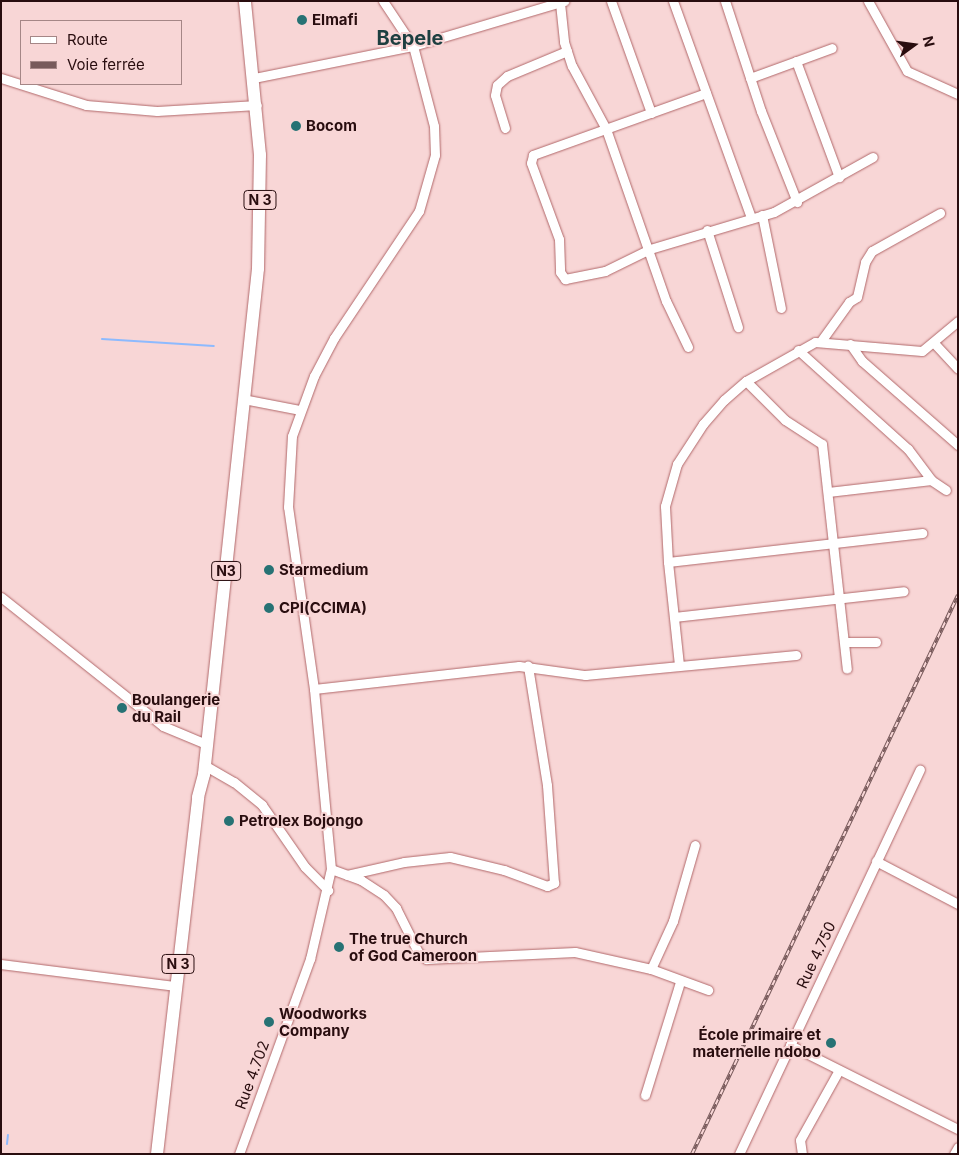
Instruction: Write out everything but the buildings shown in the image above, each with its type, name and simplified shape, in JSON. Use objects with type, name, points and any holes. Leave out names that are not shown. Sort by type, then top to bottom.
[{"type":"highway","name":"N 3","points":[[243,399],[260,212],[257,106],[244,1]]},
{"type":"highway","name":"N3","points":[[206,744],[243,399]]},
{"type":"highway","name":"N 3","points":[[165,1154],[176,986],[206,744]]},
{"type":"highway","name":"N 3","points":[[157,1154],[204,803],[204,770]]},
{"type":"street","name":"Rue 4.702","points":[[239,1154],[310,959],[328,890],[331,869],[314,689],[288,507],[292,436],[300,410],[334,338],[407,230],[428,187],[435,155],[434,126],[413,46],[383,1]]},
{"type":"street","points":[[611,1],[651,113]]},
{"type":"street","points":[[673,1],[751,218]]},
{"type":"street","points":[[725,1],[750,78],[797,202]]},
{"type":"street","points":[[868,1],[907,71],[958,94]]},
{"type":"street","points":[[254,78],[413,46],[562,2],[567,51],[572,66],[606,129],[650,249],[666,301],[688,347]]},
{"type":"street","points":[[750,78],[832,48]]},
{"type":"street","points":[[504,128],[496,95],[497,85],[508,76],[567,51]]},
{"type":"street","points":[[796,61],[839,177]]},
{"type":"street","points":[[1,78],[20,84]]},
{"type":"street","points":[[23,85],[86,105],[157,110],[257,106]]},
{"type":"street","points":[[706,93],[531,158],[559,239],[560,272],[565,279],[580,278],[650,249],[707,230],[762,215],[797,202],[873,157]]},
{"type":"street","points":[[821,341],[849,302],[857,297],[865,262],[872,250],[940,213]]},
{"type":"street","points":[[762,215],[781,308]]},
{"type":"street","points":[[707,230],[738,327]]},
{"type":"street","points":[[679,666],[668,562],[665,506],[677,464],[724,400],[746,381],[798,350],[821,341],[922,350],[934,343],[958,321]]},
{"type":"street","points":[[934,343],[958,368]]},
{"type":"street","points":[[850,344],[862,362],[958,445]]},
{"type":"street","points":[[798,350],[908,449],[931,480],[946,490]]},
{"type":"street","points":[[746,381],[785,420],[821,441],[828,492],[831,542],[845,642],[846,670]]},
{"type":"street","points":[[243,399],[300,410]]},
{"type":"street","points":[[828,492],[931,480]]},
{"type":"street","points":[[668,562],[922,533]]},
{"type":"street","points":[[674,617],[904,591]]},
{"type":"street","points":[[1,597],[163,726],[206,744]]},
{"type":"street","points":[[845,642],[876,642]]},
{"type":"street","points":[[314,689],[528,666],[557,673],[585,675],[796,655]]},
{"type":"street","points":[[347,874],[404,862],[450,858],[495,867],[547,886],[554,883],[547,785],[528,666]]},
{"type":"street","name":"Rue 4.750","points":[[739,1154],[920,769]]},
{"type":"street","points":[[204,770],[234,782],[262,805],[305,867],[328,890]]},
{"type":"street","points":[[651,969],[674,921],[695,845]]},
{"type":"street","points":[[876,861],[958,904]]},
{"type":"street","points":[[331,869],[361,880],[396,908],[418,952],[426,959],[575,952],[651,969],[680,982],[708,990]]},
{"type":"street","points":[[1,964],[176,986]]},
{"type":"street","points":[[645,1095],[680,982]]},
{"type":"street","points":[[790,1045],[958,1129]]},
{"type":"street","points":[[802,1154],[800,1140],[839,1070]]},
{"type":"street","points":[[954,1154],[958,1146]]},
{"type":"waterway","points":[[102,339],[214,346]]},
{"type":"waterway","points":[[7,1144],[8,1135]]},
{"type":"railway","points":[[692,1154],[958,595]]},
{"type":"place","name":"Elmafi","points":[[302,20]]},
{"type":"place","name":"Bocom","points":[[296,126]]},
{"type":"place","name":"Starmedium","points":[[269,570]]},
{"type":"place","name":"CPI(CCIMA)","points":[[269,608]]},
{"type":"place","name":"Boulangerie du Rail","points":[[122,708]]},
{"type":"place","name":"Petrolex Bojongo","points":[[229,821]]},
{"type":"place","name":"The true Church of God Cameroon","points":[[339,947]]},
{"type":"place","name":"Woodworks Company","points":[[269,1022]]},
{"type":"place","name":"École primaire et maternelle ndobo","points":[[831,1043]]},
{"type":"district","name":"Bepele","points":[[410,38]]}]
